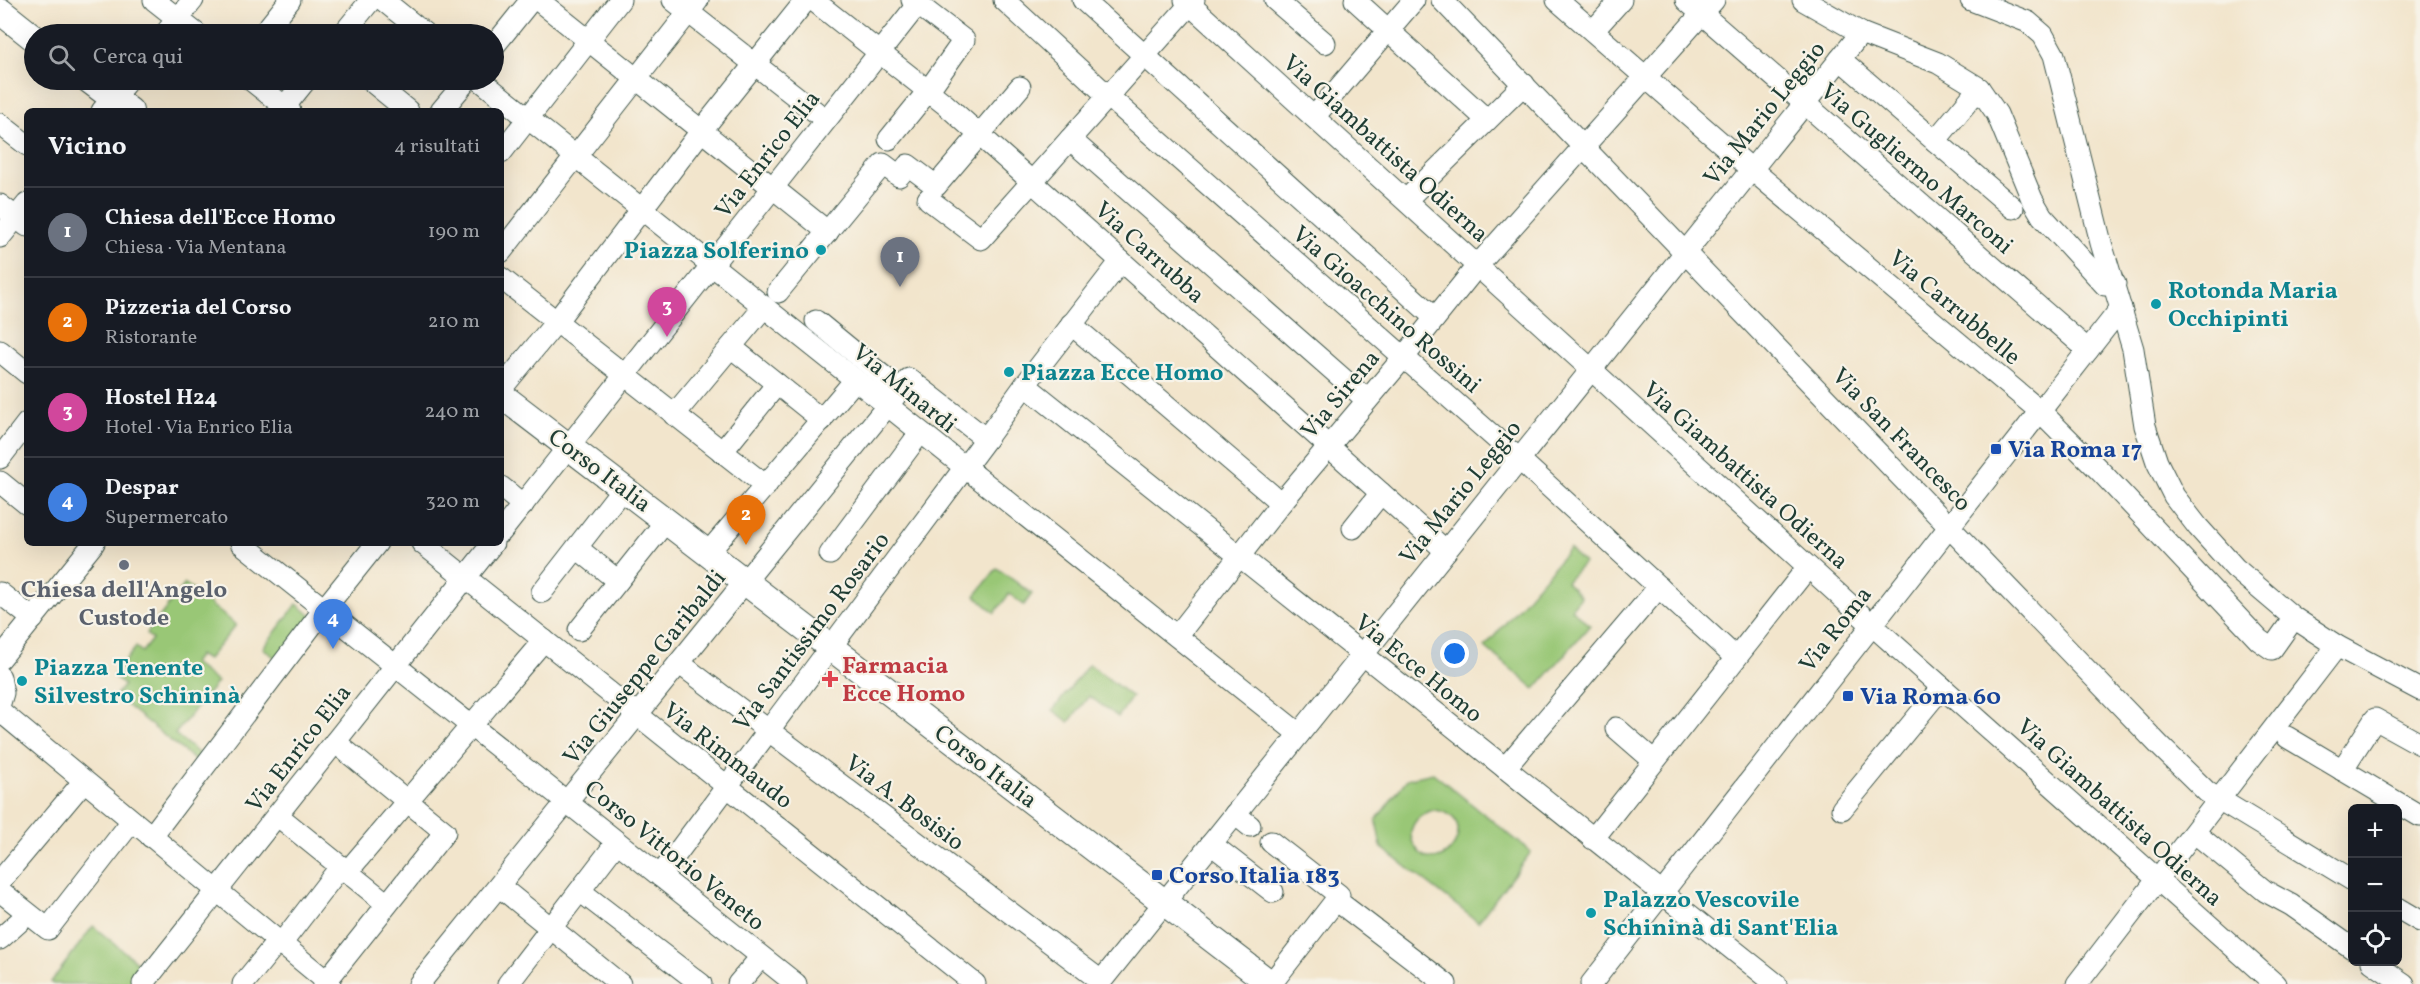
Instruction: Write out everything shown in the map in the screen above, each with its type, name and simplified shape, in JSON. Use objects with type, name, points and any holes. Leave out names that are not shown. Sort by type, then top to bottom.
[{"type":"street","points":[[154,0],[171,24]]},
{"type":"street","points":[[174,24],[193,0]]},
{"type":"street","points":[[271,24],[290,0]]},
{"type":"street","points":[[351,24],[371,0]]},
{"type":"street","points":[[383,0],[413,24]]},
{"type":"street","points":[[504,34],[531,0]]},
{"type":"street","points":[[538,0],[821,226]]},
{"type":"street","points":[[504,149],[620,0]]},
{"type":"street","points":[[504,385],[556,322],[702,130],[806,0]]},
{"type":"street","name":"Via Carrubba","points":[[813,0],[881,52],[979,135],[1446,551]]},
{"type":"street","name":"Via Gioacchino Rossini","points":[[1004,0],[1109,97],[1519,459],[1736,658]]},
{"type":"street","points":[[1083,0],[1435,318]]},
{"type":"street","points":[[1275,0],[1325,43]]},
{"type":"street","points":[[1355,0],[1487,120]]},
{"type":"street","points":[[1314,117],[1414,0]]},
{"type":"street","name":"Via San Francesco","points":[[1442,0],[1951,526],[2160,746],[2207,792],[2348,878]]},
{"type":"street","name":"Via Carrubbelle","points":[[1557,0],[1751,170],[2041,412],[2100,470],[2259,640],[2272,649],[2294,618]]},
{"type":"street","points":[[1593,31],[1621,0]]},
{"type":"street","points":[[1803,0],[1861,33],[1938,63],[1979,88],[1997,114],[2032,199],[2042,216],[2105,285],[2115,284]]},
{"type":"street","points":[[1971,0],[2028,22],[2043,35],[2054,55],[2096,221],[2137,368],[2145,426],[2157,462],[2174,496],[2235,567],[2294,618],[2337,646],[2420,690]]},
{"type":"street","points":[[889,138],[928,91],[964,40],[915,2]]},
{"type":"street","name":"Via Enrico Elia","points":[[504,528],[881,52],[915,2]]},
{"type":"street","points":[[928,200],[981,239],[1109,97],[1190,2]]},
{"type":"street","name":"Via Giambattista Odierna","points":[[1190,2],[1808,567],[2275,984]]},
{"type":"street","points":[[504,248],[637,78],[687,4],[755,64],[826,120]]},
{"type":"street","name":"Via Sirena","points":[[1177,636],[1281,503],[1478,265],[1644,77],[1701,4]]},
{"type":"street","name":"Via Gugliermo Marconi","points":[[1701,4],[1804,104],[2088,350]]},
{"type":"street","points":[[0,11],[24,30]]},
{"type":"street","name":"Via Mario Leggio","points":[[1100,983],[1211,844],[1243,820],[1299,734],[1861,33]]},
{"type":"street","points":[[1840,59],[2013,208]]},
{"type":"street","points":[[1406,200],[1524,84]]},
{"type":"street","points":[[674,415],[771,300],[821,226],[883,164],[899,176],[908,165],[936,186],[1020,87]]},
{"type":"street","points":[[1935,141],[1979,88]]},
{"type":"street","points":[[104,90],[118,100]]},
{"type":"street","points":[[262,90],[283,108]]},
{"type":"street","points":[[286,108],[299,90]]},
{"type":"street","points":[[382,90],[404,108]]},
{"type":"street","points":[[444,108],[459,90]]},
{"type":"street","name":"Via Minardi","points":[[493,90],[712,266],[771,300],[855,380],[898,392],[920,433],[1299,734]]},
{"type":"street","points":[[0,124],[24,143]]},
{"type":"street","points":[[1070,139],[1367,400]]},
{"type":"street","points":[[0,237],[17,213]]},
{"type":"street","points":[[1121,261],[1071,324],[1281,503]]},
{"type":"street","points":[[504,280],[766,486]]},
{"type":"street","name":"Via Roma","points":[[1591,984],[2121,308]]},
{"type":"street","points":[[816,321],[898,392],[909,379],[983,442]]},
{"type":"street","name":"Via Santissimo Rosario","points":[[660,876],[983,442],[1028,387],[1071,324]]},
{"type":"street","points":[[730,347],[822,420]]},
{"type":"street","points":[[0,351],[24,371]]},
{"type":"street","points":[[708,553],[855,380]]},
{"type":"street","points":[[722,452],[777,384]]},
{"type":"street","name":"Via Ecce Homo","points":[[1028,387],[1776,984]]},
{"type":"street","name":"Via Giuseppe Garibaldi","points":[[419,984],[898,392]]},
{"type":"street","name":"Corso Italia","points":[[504,397],[1271,984]]},
{"type":"street","points":[[0,458],[24,427]]},
{"type":"street","points":[[830,554],[920,433]]},
{"type":"street","points":[[0,482],[24,502]]},
{"type":"street","points":[[542,592],[623,488]]},
{"type":"street","points":[[504,489],[523,505]]},
{"type":"street","points":[[1353,528],[1381,492]]},
{"type":"street","points":[[579,630],[666,521]]},
{"type":"street","points":[[6,652],[33,619],[85,546]]},
{"type":"street","name":"Corso Vittorio Veneto","points":[[253,546],[325,608],[795,984]]},
{"type":"street","points":[[151,837],[375,546]]},
{"type":"street","name":"Via Rimmaudo","points":[[426,546],[975,984]]},
{"type":"street","name":"Via Enrico Elia","points":[[143,984],[491,546]]},
{"type":"street","points":[[577,548],[618,581]]},
{"type":"street","points":[[1593,839],[1808,567]]},
{"type":"street","points":[[1504,768],[1659,587]]},
{"type":"street","points":[[0,593],[33,619]]},
{"type":"street","points":[[243,984],[344,869],[407,802],[544,640]]},
{"type":"street","points":[[2077,984],[2337,646]]},
{"type":"street","name":"Via A. Bosisio","points":[[679,663],[1100,983]]},
{"type":"street","points":[[0,677],[3,686],[0,703]]},
{"type":"street","points":[[1842,808],[1942,687]]},
{"type":"street","points":[[0,711],[327,983],[445,832],[334,742]]},
{"type":"street","points":[[2342,770],[2375,719],[2420,744]]},
{"type":"street","points":[[1616,728],[1654,761]]},
{"type":"street","points":[[2288,737],[2420,816]]},
{"type":"street","points":[[0,881],[84,781]]},
{"type":"street","points":[[277,815],[387,904]]},
{"type":"street","points":[[0,891],[48,929],[132,821]]},
{"type":"street","points":[[2195,833],[2265,891],[2291,905],[2348,945]]},
{"type":"street","points":[[508,984],[617,842]]},
{"type":"street","points":[[1271,842],[1339,895],[1271,984]]},
{"type":"street","points":[[1211,844],[1274,891]]},
{"type":"street","points":[[499,885],[620,984]]},
{"type":"street","points":[[580,891],[701,984]]},
{"type":"street","points":[[1336,900],[1446,984]]},
{"type":"street","points":[[2402,911],[2420,921]]},
{"type":"street","points":[[0,939],[28,914]]},
{"type":"street","points":[[738,984],[761,957]]},
{"type":"street","points":[[2378,966],[2404,984]]},
{"type":"green space","points":[[1569,549],[1584,563],[1566,582],[1581,597],[1571,609],[1590,625],[1535,689],[1485,647]]},
{"type":"green space","points":[[997,568],[1032,594],[1024,605],[1009,594],[995,613],[975,596]]},
{"type":"green space","points":[[185,584],[236,625],[207,660],[199,655],[193,663],[217,682],[175,734],[203,757],[198,763],[115,696],[124,685],[113,676],[136,647],[142,652],[152,639],[146,634]]},
{"type":"green space","points":[[297,604],[313,617],[279,661],[263,648]]},
{"type":"green space","points":[[1089,664],[1132,697],[1118,717],[1089,696],[1069,722],[1053,710]]},
{"type":"green space","points":[[1433,773],[1531,852],[1478,922],[1381,847],[1376,820],[1407,779]],"holes":[[[1433,810],[1449,815],[1457,823],[1458,834],[1454,845],[1447,854],[1437,858],[1426,857],[1413,842],[1411,836],[1413,825],[1421,816]]]},
{"type":"green space","points":[[93,926],[144,968],[131,984],[53,984],[51,982]]},
{"type":"place","name":"Piazza Solferino","points":[[821,250]]},
{"type":"place","name":"Chiesa dell'Ecce Homo","points":[[900,287]]},
{"type":"place","name":"Rotonda Maria Occhipinti","points":[[2156,304]]},
{"type":"place","name":"Hostel H24","points":[[667,337]]},
{"type":"place","name":"Piazza Ecce Homo","points":[[1009,372]]},
{"type":"place","name":"Via Roma 17","points":[[1996,449]]},
{"type":"place","name":"Pizzeria del Corso","points":[[746,545]]},
{"type":"place","name":"Chiesa dell'Angelo Custode","points":[[124,565]]},
{"type":"place","name":"Despar","points":[[333,649]]},
{"type":"place","name":"Farmacia Ecce Homo","points":[[830,679]]},
{"type":"place","name":"Piazza Tenente Silvestro Schininà","points":[[22,681]]},
{"type":"place","name":"Via Roma 60","points":[[1848,696]]},
{"type":"place","name":"Corso Italia 183","points":[[1157,875]]},
{"type":"place","name":"Palazzo Vescovile Schininà di Sant'Elia","points":[[1591,913]]}]
